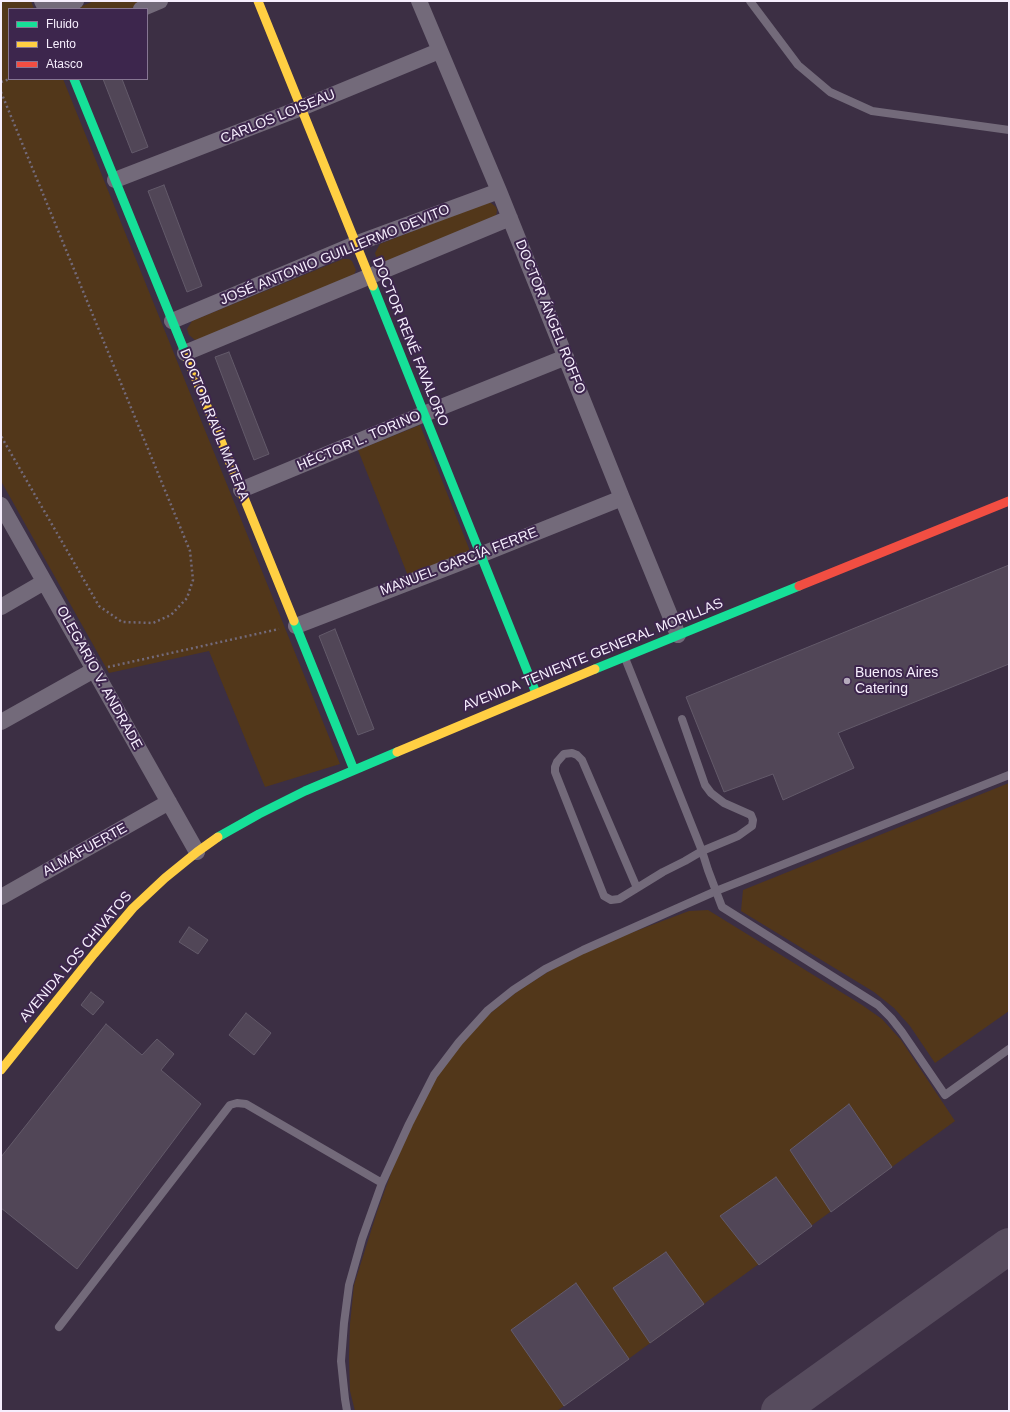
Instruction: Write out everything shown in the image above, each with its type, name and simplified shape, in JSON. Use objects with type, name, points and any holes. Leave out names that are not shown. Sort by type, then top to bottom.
[{"type":"street","points":[[58,8],[76,1]]},
{"type":"street","points":[[143,8],[160,1]]},
{"type":"street","name":"DOCTOR RENÉ FAVALORO","points":[[258,1],[536,693]]},
{"type":"street","name":"DOCTOR ÁNGEL ROFFO","points":[[419,1],[499,191],[678,635]]},
{"type":"street","name":"CARLOS LOISEAU","points":[[115,180],[301,108],[439,51]]},
{"type":"street","name":"DOCTOR RAÚL MATERA","points":[[74,80],[354,770]]},
{"type":"street","name":"JOSÉ ANTONIO GUILLERMO DEVITO","points":[[172,321],[356,244],[499,191]]},
{"type":"street","points":[[185,353],[510,218]]},
{"type":"street","name":"HÉCTOR L. TORINO","points":[[241,490],[566,357]]},
{"type":"street","name":"MANUEL GARCÍA FERRE","points":[[296,626],[622,498]]},
{"type":"street","name":"AVENIDA TENIENTE GENERAL MORILLAS","points":[[197,852],[224,833],[305,791],[536,693],[1009,501]]},
{"type":"street","name":"OLEGARIO V. ANDRADE","points":[[1,505],[197,852]]},
{"type":"street","points":[[1,607],[44,582]]},
{"type":"street","points":[[1,722],[94,670]]},
{"type":"street","name":"ALMAFUERTE","points":[[1,897],[169,802]]},
{"type":"street","name":"AVENIDA LOS CHIVATOS","points":[[1,1070],[133,908],[164,878],[197,852]]},
{"type":"lane","points":[[750,1],[798,65],[830,92],[872,111],[1009,130]]},
{"type":"lane","points":[[624,657],[702,851],[722,907],[878,1005],[902,1032],[945,1095],[1009,1049]]},
{"type":"lane","points":[[637,888],[582,760],[577,755],[572,753],[564,754],[557,762],[555,767],[555,772],[604,896],[611,900],[618,899],[702,851],[738,836],[752,826],[753,820],[751,815],[724,803],[705,785],[682,720]]},
{"type":"lane","points":[[347,1411],[341,1361],[349,1285],[362,1240],[382,1183],[409,1124],[434,1075],[459,1042],[488,1010],[513,990],[545,969],[583,950],[716,891],[1009,775]]},
{"type":"lane","points":[[59,1327],[230,1105],[237,1103],[246,1104],[382,1183]]},
{"type":"path","points":[[1,92],[190,551],[193,580],[187,598],[171,615],[153,623],[122,622],[99,606],[1,436]]},
{"type":"path","points":[[94,670],[296,626]]},
{"type":"shaded area","points":[[1,1],[31,1],[34,8],[8,8],[8,80],[63,80],[340,764],[265,787],[209,651],[109,673],[1,481]]},
{"type":"shaded area","points":[[94,1],[149,1],[132,8],[77,8]]},
{"type":"shaded area","points":[[488,202],[496,207],[496,217],[383,263],[377,259],[375,253],[380,244]]},
{"type":"shaded area","points":[[343,259],[349,259],[352,261],[356,270],[353,277],[199,340],[195,340],[189,335],[187,329],[192,321]]},
{"type":"shaded area","points":[[420,425],[470,551],[408,576],[358,450]]},
{"type":"shaded area","points":[[1009,783],[1009,1011],[935,1063],[910,1026],[894,1008],[874,992],[741,911],[743,890]]},
{"type":"shaded area","points":[[708,910],[862,1005],[882,1019],[901,1040],[955,1121],[557,1411],[355,1411],[350,1391],[349,1357],[350,1324],[354,1285],[377,1212],[394,1165],[436,1078],[457,1048],[487,1016],[518,991],[551,970],[596,946],[689,911]]},
{"type":"building","points":[[103,80],[122,80],[148,147],[132,153]]},
{"type":"building","points":[[164,185],[202,286],[187,292],[148,191]]},
{"type":"building","points":[[229,352],[269,454],[254,460],[215,357]]},
{"type":"building","name":"Buenos Aires Catering","points":[[1009,565],[1009,664],[838,733],[854,768],[783,800],[773,774],[724,792],[686,697]]},
{"type":"building","points":[[335,629],[374,729],[358,735],[319,636]]},
{"type":"building","points":[[189,927],[208,940],[198,954],[179,942]]},
{"type":"building","points":[[91,992],[104,1002],[93,1015],[81,1005]]},
{"type":"building","points":[[246,1013],[271,1033],[254,1055],[229,1035]]},
{"type":"building","points":[[106,1024],[142,1055],[157,1039],[174,1054],[161,1070],[201,1104],[77,1269],[1,1208],[1,1157]]},
{"type":"building","points":[[849,1104],[892,1167],[831,1212],[790,1150]]},
{"type":"building","points":[[776,1177],[812,1226],[759,1265],[720,1216]]},
{"type":"building","points":[[666,1252],[704,1304],[650,1343],[613,1288]]},
{"type":"building","points":[[576,1283],[629,1359],[564,1406],[511,1330]]},
{"type":"taxiway","points":[[779,1411],[1009,1246]]},
{"type":"traffic: fast","points":[[74,80],[187,357]]},
{"type":"traffic: fast","points":[[373,286],[536,693]]},
{"type":"traffic: fast","points":[[595,669],[799,586]]},
{"type":"traffic: fast","points":[[294,621],[354,770]]},
{"type":"traffic: fast","points":[[218,837],[305,791],[397,752]]},
{"type":"traffic: slow","points":[[258,1],[373,286]]},
{"type":"traffic: slow","points":[[187,357],[294,621]]},
{"type":"traffic: slow","points":[[397,752],[595,669]]},
{"type":"traffic: slow","points":[[1,1070],[133,908],[165,878],[218,837]]},
{"type":"traffic: jam","points":[[799,586],[1009,501]]},
{"type":"place","name":"Buenos Aires Catering","points":[[847,681]]}]
